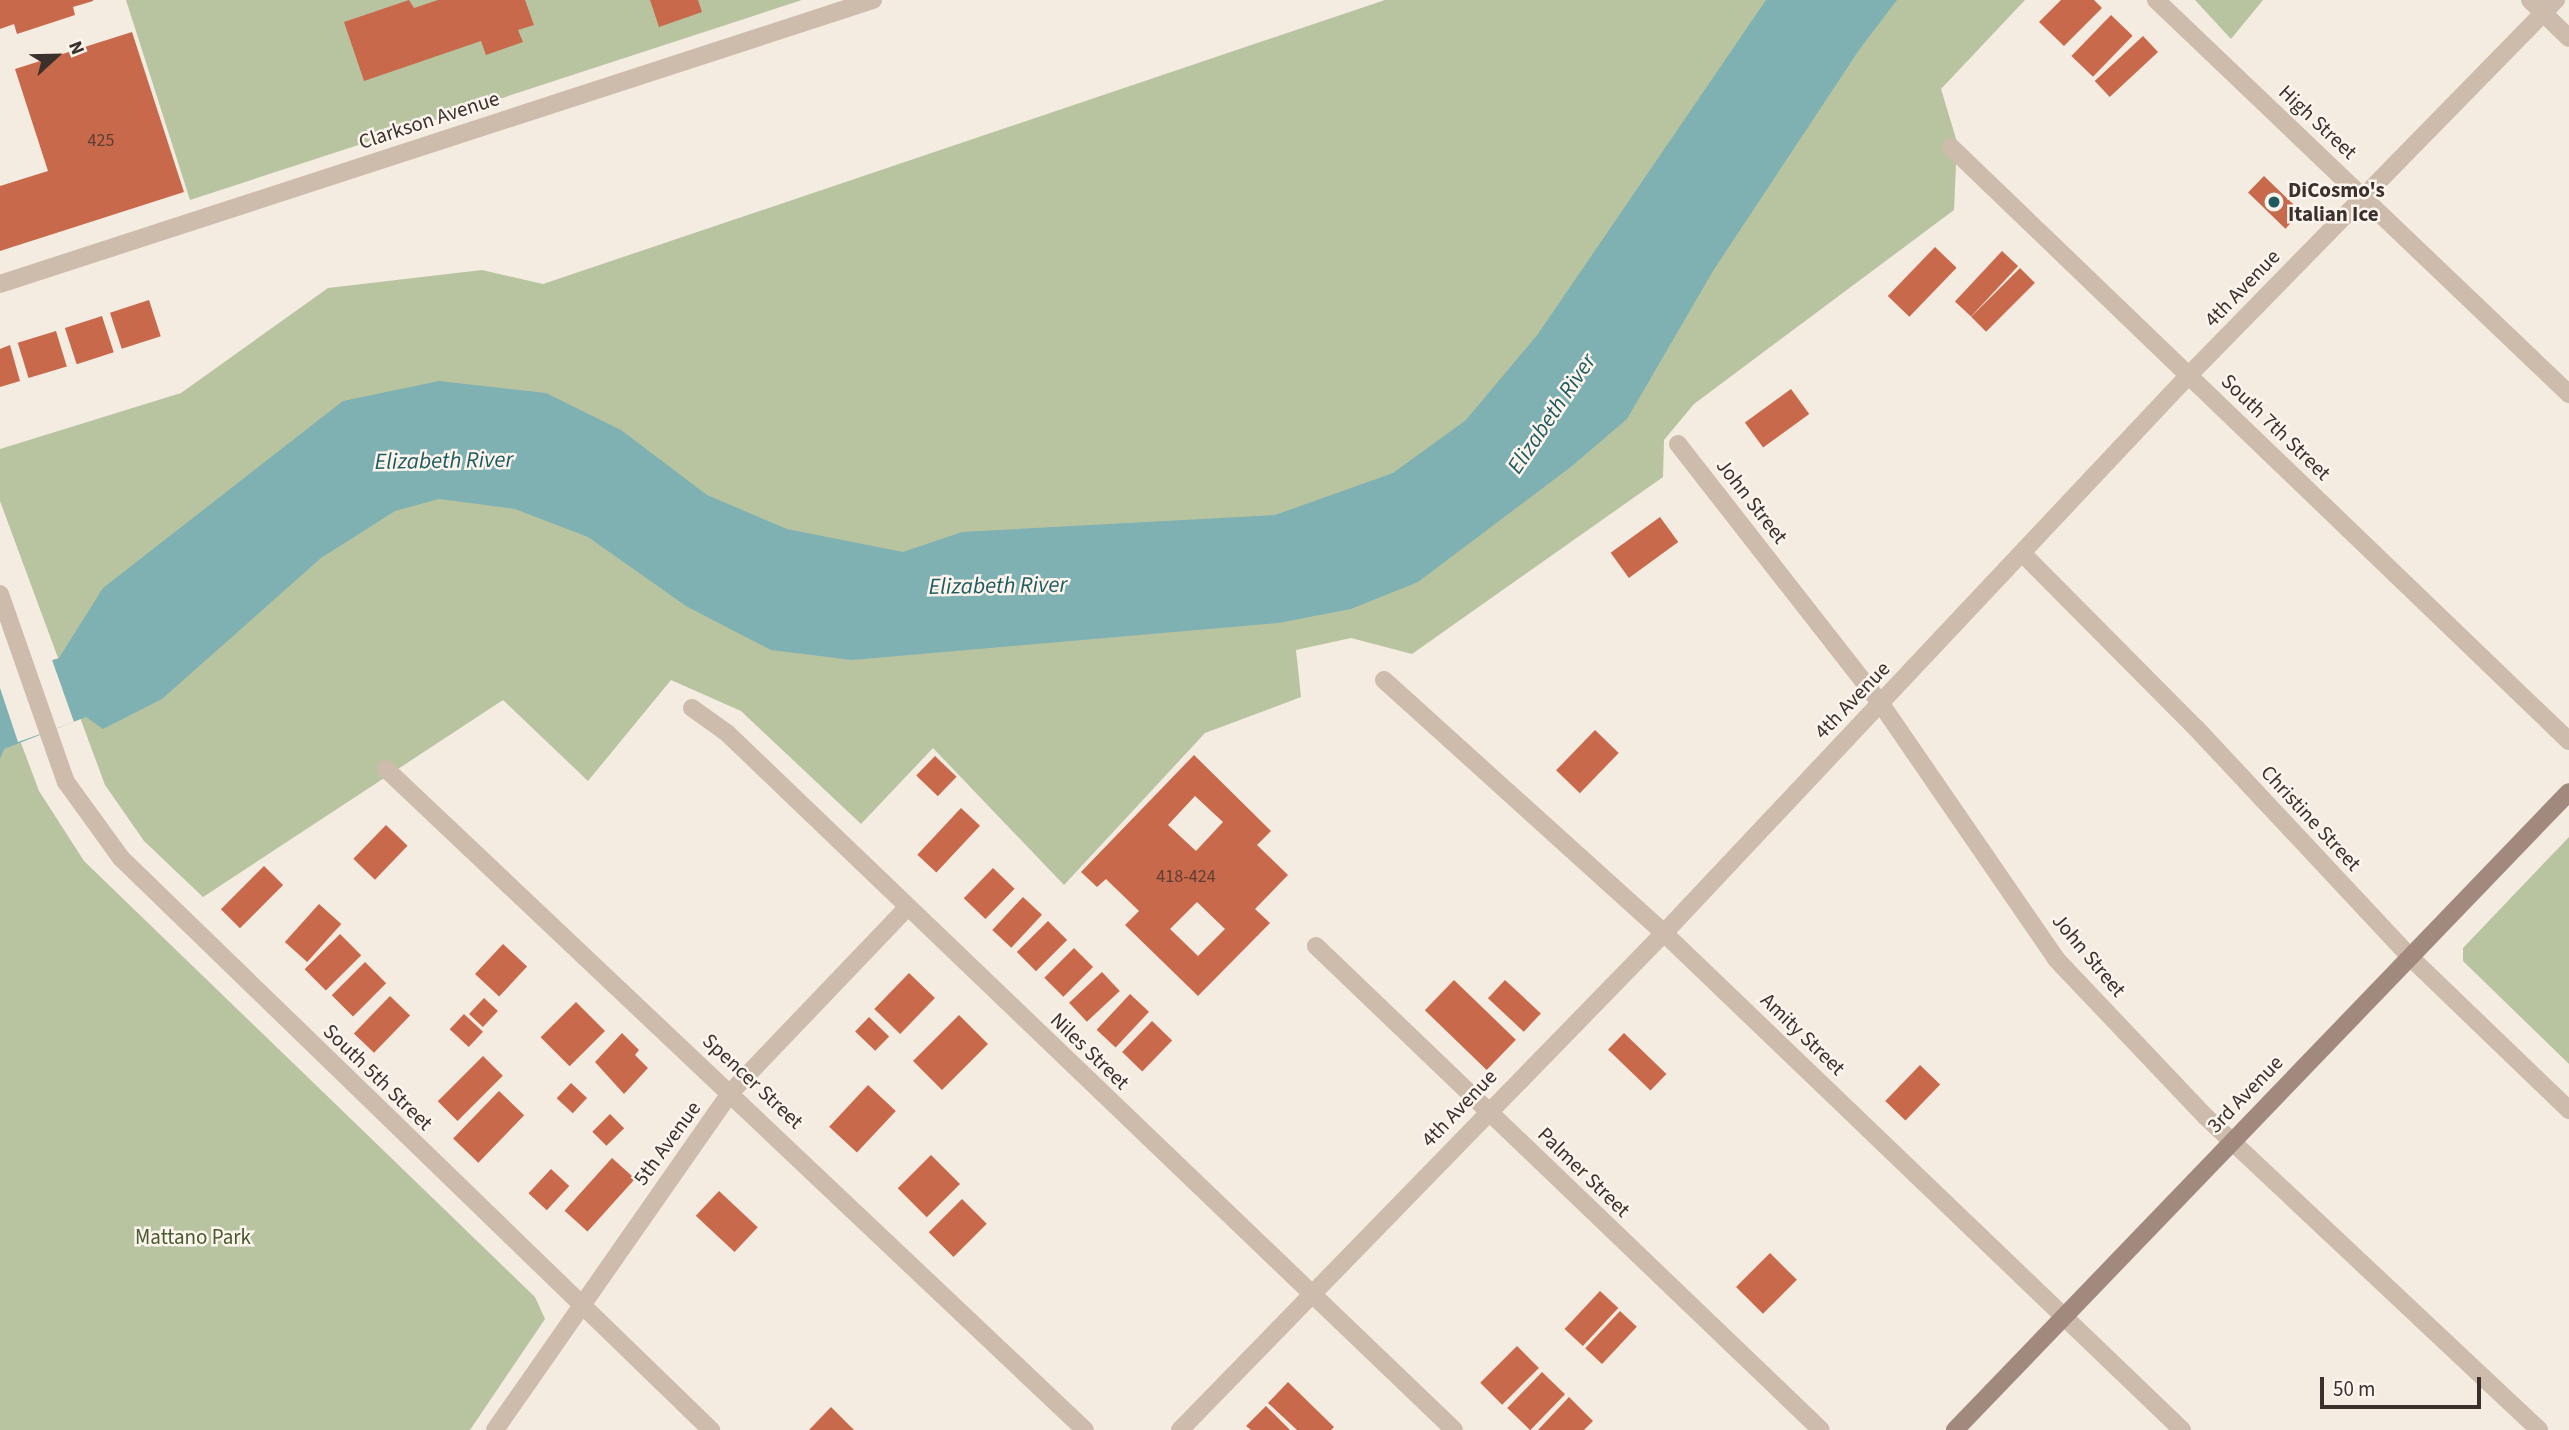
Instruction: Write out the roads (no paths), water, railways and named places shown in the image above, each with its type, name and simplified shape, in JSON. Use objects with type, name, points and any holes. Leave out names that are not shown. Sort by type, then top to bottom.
[{"type":"street","name":"Clarkson Avenue","points":[[0,284],[873,0]]},
{"type":"street","name":"High Street","points":[[2156,0],[2569,394]]},
{"type":"street","points":[[2530,0],[2549,7],[2569,38]]},
{"type":"street","name":"4th Avenue","points":[[1180,1430],[1664,933],[2189,375],[2549,7]]},
{"type":"street","name":"South 7th Street","points":[[1951,147],[2569,741]]},
{"type":"street","name":"John Street","points":[[1678,444],[1881,704],[2056,959],[2206,1117],[2233,1139],[2539,1430]]},
{"type":"street","name":"Christine Street","points":[[2022,553],[2196,728],[2410,957],[2569,1110]]},
{"type":"street","name":"South 5th Street","points":[[0,594],[46,732],[82,808],[121,858],[581,1307],[711,1430]]},
{"type":"street","name":"Amity Street","points":[[1384,680],[1664,933],[2182,1430]]},
{"type":"street","name":"Niles Street","points":[[692,708],[727,733],[1454,1430]]},
{"type":"street","name":"Spencer Street","points":[[386,769],[732,1092],[1085,1430]]},
{"type":"street","name":"3rd Avenue","points":[[1955,1430],[2569,792]]},
{"type":"street","name":"5th Avenue","points":[[495,1430],[732,1092],[907,908]]},
{"type":"street","name":"Palmer Street","points":[[1316,946],[1821,1430]]},
{"type":"water","name":"Elizabeth River","points":[[1766,0],[1897,0],[1859,50],[1713,271],[1627,419],[1572,466],[1418,582],[1351,609],[1278,623],[852,660],[771,650],[686,606],[588,537],[515,509],[439,499],[395,511],[321,558],[162,699],[103,729],[86,717],[4,749],[0,759],[0,676],[59,658],[103,588],[343,401],[439,381],[546,393],[621,430],[707,495],[787,529],[903,552],[962,532],[1275,515],[1393,473],[1466,420],[1538,334]]},
{"type":"place","name":"DiCosmo's Italian Ice","points":[[2274,202]]},
{"type":"park label","name":"Mattano Park","points":[[193,1237]]}]
